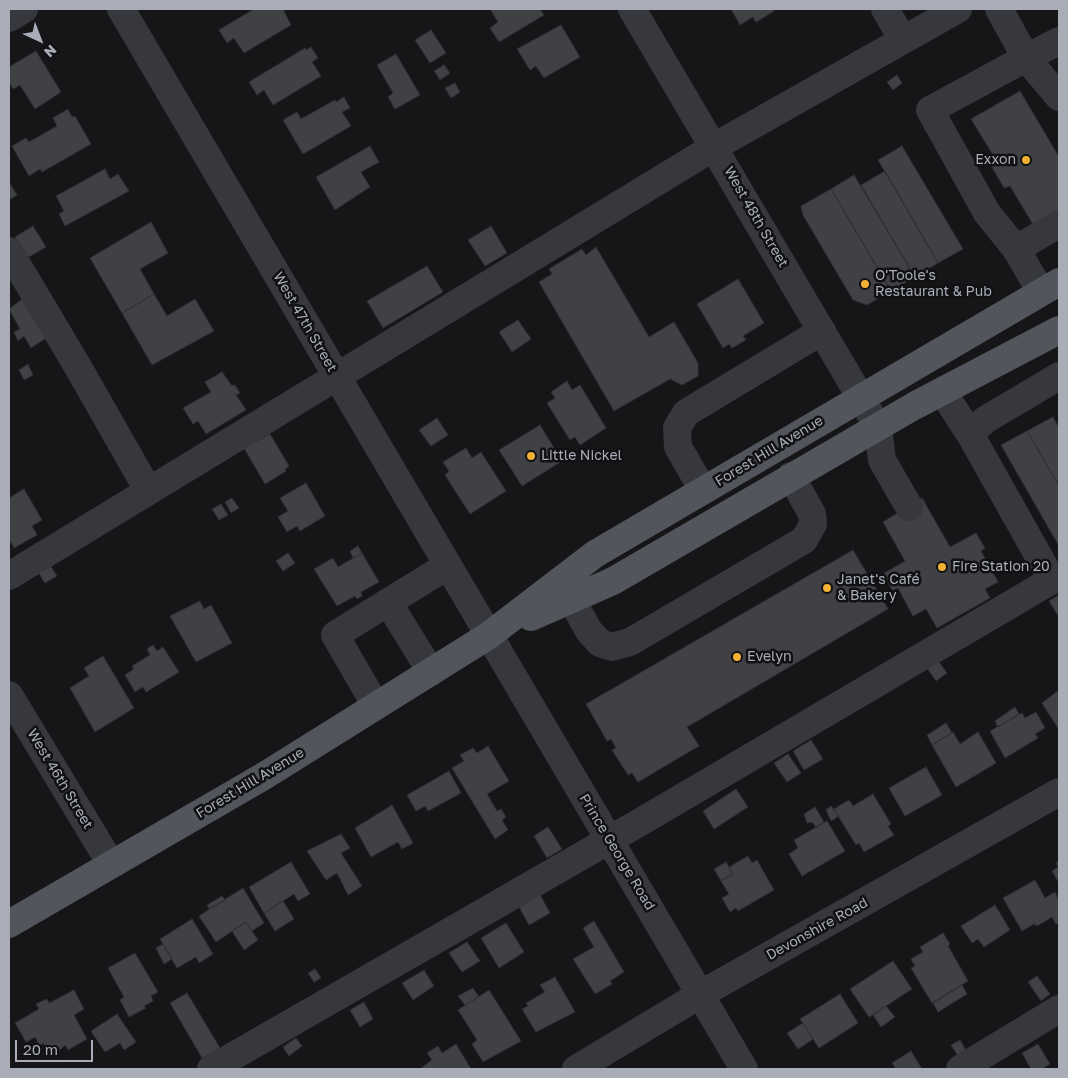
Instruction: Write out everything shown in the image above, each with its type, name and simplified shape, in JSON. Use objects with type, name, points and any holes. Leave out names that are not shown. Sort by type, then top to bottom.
[{"type":"main road","name":"Forest Hill Avenue","points":[[9,924],[264,776],[488,636],[595,554],[1050,287]]},
{"type":"main road","name":"Forest Hill Avenue","points":[[488,636],[613,581],[942,390],[1059,330]]},
{"type":"street","points":[[9,18],[24,9]]},
{"type":"street","name":"West 47th Street","points":[[121,9],[337,375],[488,636]]},
{"type":"street","name":"West 48th Street","points":[[632,9],[878,427]]},
{"type":"street","points":[[885,9],[903,40]]},
{"type":"street","points":[[9,576],[714,147],[958,9]]},
{"type":"street","points":[[999,9],[1026,58],[1059,97]]},
{"type":"street","points":[[1050,287],[987,213],[930,110],[1059,41]]},
{"type":"street","points":[[1016,249],[1059,224]]},
{"type":"street","points":[[9,251],[148,490]]},
{"type":"street","points":[[703,490],[678,447],[677,428],[686,413],[822,331]]},
{"type":"street","points":[[977,427],[1059,376]]},
{"type":"street","points":[[211,1069],[610,839],[1056,578],[977,427],[942,390]]},
{"type":"street","points":[[878,427],[882,460],[909,507]]},
{"type":"street","points":[[571,599],[589,632],[600,643],[612,647],[630,642],[804,540],[813,524],[812,514],[791,476]]},
{"type":"street","points":[[376,706],[335,635],[447,566]]},
{"type":"street","points":[[388,602],[430,672]]},
{"type":"street","name":"Prince George Road","points":[[488,636],[610,839],[744,1069]]},
{"type":"street","name":"West 46th Street","points":[[9,695],[111,864]]},
{"type":"street","name":"Devonshire Road","points":[[576,1069],[701,994],[1059,792]]},
{"type":"street","points":[[960,1069],[1059,1009]]},
{"type":"building","points":[[254,9],[283,9],[291,25],[244,53],[234,38],[227,43],[219,30]]},
{"type":"building","points":[[490,9],[540,9],[544,15],[499,42],[490,28],[498,22]]},
{"type":"building","points":[[731,9],[773,9],[774,11],[756,22],[753,17],[740,25]]},
{"type":"building","points":[[561,25],[580,57],[544,78],[536,66],[530,70],[517,49]]},
{"type":"building","points":[[431,30],[446,53],[430,63],[415,40]]},
{"type":"building","points":[[311,47],[318,58],[312,62],[321,76],[273,105],[264,90],[257,95],[249,82],[305,48],[306,50]]},
{"type":"building","points":[[36,51],[61,92],[35,109],[20,85],[13,89],[9,82],[9,67]]},
{"type":"building","points":[[396,54],[420,95],[395,109],[388,97],[393,93],[377,65]]},
{"type":"building","points":[[444,65],[450,73],[440,80],[434,71]]},
{"type":"building","points":[[897,75],[902,83],[893,90],[887,82]]},
{"type":"building","points":[[455,83],[460,92],[451,98],[445,88]]},
{"type":"building","name":"Exxon","points":[[1020,91],[1059,157],[1059,211],[1034,226],[1010,186],[1004,188],[989,162],[995,158],[971,119]]},
{"type":"building","points":[[344,97],[350,108],[342,112],[351,126],[303,154],[283,120],[297,112],[301,119]]},
{"type":"building","points":[[68,109],[72,117],[75,116],[91,144],[42,172],[40,169],[29,176],[12,146],[26,138],[29,142],[57,126],[53,118]]},
{"type":"building","points":[[370,146],[379,162],[361,172],[370,187],[335,210],[316,177]]},
{"type":"building","points":[[902,146],[963,249],[938,263],[878,160]]},
{"type":"building","points":[[105,169],[110,179],[118,174],[129,191],[65,226],[59,214],[64,211],[56,196]]},
{"type":"building","points":[[885,171],[938,263],[915,277],[861,185]]},
{"type":"building","points":[[854,175],[915,277],[891,291],[831,189]]},
{"type":"building","points":[[9,182],[17,195],[9,200]]},
{"type":"building","points":[[831,189],[891,291],[867,305],[853,300],[803,215],[801,206]]},
{"type":"building","points":[[151,222],[168,253],[140,269],[154,294],[122,313],[90,258]]},
{"type":"building","points":[[33,226],[46,247],[27,258],[15,237]]},
{"type":"building","points":[[491,226],[507,253],[485,266],[468,240]]},
{"type":"building","points":[[596,247],[649,337],[674,322],[698,363],[698,376],[682,385],[670,379],[614,411],[539,282],[552,274],[549,269],[582,249],[586,255]]},
{"type":"building","points":[[427,266],[443,292],[383,328],[367,301]]},
{"type":"building","points":[[738,279],[764,323],[743,336],[746,340],[732,348],[729,344],[723,348],[697,304]]},
{"type":"building","points":[[154,294],[167,316],[195,299],[214,331],[152,365],[122,313]]},
{"type":"building","points":[[25,297],[49,336],[31,348],[24,336],[18,341],[14,332],[20,329],[9,309]]},
{"type":"building","points":[[518,320],[531,339],[512,352],[499,332]]},
{"type":"building","points":[[28,364],[33,375],[24,380],[19,370]]},
{"type":"building","points":[[222,372],[232,386],[235,385],[240,393],[236,395],[246,410],[206,434],[198,421],[193,424],[183,408],[211,392],[205,382]]},
{"type":"building","points":[[567,381],[572,390],[580,385],[606,428],[580,445],[575,437],[570,440],[547,403],[555,398],[551,392]]},
{"type":"building","points":[[1053,417],[1059,428],[1059,486],[1027,431]]},
{"type":"building","points":[[437,418],[448,435],[431,446],[419,430]]},
{"type":"building","name":"Little Nickel","points":[[540,425],[562,461],[522,486],[499,450]]},
{"type":"building","points":[[1027,431],[1059,486],[1059,546],[1001,445]]},
{"type":"building","points":[[270,434],[289,466],[285,469],[286,471],[265,484],[244,448]]},
{"type":"building","points":[[466,448],[472,458],[481,452],[506,491],[470,514],[445,475],[449,471],[443,462]]},
{"type":"building","points":[[306,483],[325,516],[300,531],[297,526],[287,532],[278,517],[288,511],[280,498]]},
{"type":"building","points":[[24,489],[42,520],[32,526],[37,535],[14,548],[9,539],[9,498]]},
{"type":"building","points":[[232,498],[239,508],[231,513],[225,502]]},
{"type":"building","name":"Fire Station 20","points":[[922,498],[950,547],[976,533],[985,548],[981,551],[998,582],[985,589],[990,598],[937,628],[926,609],[913,616],[898,588],[893,591],[883,574],[905,561],[883,522]]},
{"type":"building","points":[[221,504],[228,515],[219,520],[212,509]]},
{"type":"building","points":[[358,546],[362,553],[353,558],[350,551]]},
{"type":"building","name":"Evelyn","points":[[853,550],[888,609],[687,727],[699,746],[638,782],[632,773],[628,775],[612,750],[616,748],[611,739],[607,741],[586,704]]},
{"type":"building","points":[[288,553],[295,563],[283,571],[276,561]]},
{"type":"building","points":[[362,553],[379,582],[361,592],[362,596],[357,599],[355,596],[337,606],[314,569],[333,558],[338,567]]},
{"type":"building","points":[[50,565],[57,576],[45,583],[38,572]]},
{"type":"building","points":[[1059,595],[1059,617],[1049,601]]},
{"type":"building","points":[[200,601],[204,609],[211,605],[232,643],[196,662],[170,616]]},
{"type":"building","points":[[153,645],[157,651],[163,647],[179,672],[146,692],[143,687],[135,692],[125,675],[134,669],[132,666],[150,655],[147,649]]},
{"type":"building","points":[[103,656],[134,708],[95,732],[70,688],[89,676],[84,668]]},
{"type":"building","points":[[938,661],[947,673],[936,681],[927,668]]},
{"type":"building","points":[[1059,690],[1059,730],[1042,703]]},
{"type":"building","points":[[1015,707],[1019,714],[998,727],[995,721]]},
{"type":"building","points":[[1036,712],[1045,728],[1035,734],[1038,738],[1005,758],[990,731],[1022,713],[1025,718]]},
{"type":"building","points":[[946,723],[952,733],[932,745],[927,735]]},
{"type":"building","points":[[953,732],[960,744],[978,732],[996,763],[956,787],[932,745]]},
{"type":"building","points":[[811,740],[823,759],[804,770],[793,751]]},
{"type":"building","points":[[488,746],[509,781],[487,794],[497,811],[501,809],[506,817],[502,820],[508,830],[495,839],[452,768],[464,761],[460,755],[473,748],[477,753]]},
{"type":"building","points":[[788,754],[801,773],[787,782],[774,763]]},
{"type":"building","points":[[926,767],[942,795],[905,816],[889,788]]},
{"type":"building","points":[[449,771],[461,793],[428,811],[425,806],[416,811],[407,795]]},
{"type":"building","points":[[736,789],[748,807],[714,829],[703,811]]},
{"type":"building","points":[[873,794],[891,824],[888,826],[894,835],[864,852],[859,843],[856,845],[834,809],[849,800],[853,806]]},
{"type":"building","points":[[392,805],[413,843],[402,849],[398,842],[371,857],[355,828]]},
{"type":"building","points":[[831,806],[839,816],[831,821],[826,810]]},
{"type":"building","points":[[815,807],[824,822],[816,827],[812,822],[807,823],[804,814]]},
{"type":"building","points":[[827,821],[845,851],[802,876],[789,854],[798,848],[794,840]]},
{"type":"building","points":[[548,827],[562,849],[547,858],[534,836]]},
{"type":"building","points":[[341,834],[350,848],[341,853],[362,886],[348,895],[337,873],[326,880],[307,851]]},
{"type":"building","points":[[748,856],[752,863],[757,860],[774,890],[738,911],[736,908],[730,912],[722,898],[729,894],[721,881],[733,874],[729,867]]},
{"type":"building","points":[[1059,861],[1059,883],[1052,871],[1058,867],[1056,863]]},
{"type":"building","points":[[291,862],[310,894],[298,901],[294,894],[264,913],[249,887]]},
{"type":"building","points":[[726,862],[733,874],[721,881],[714,869]]},
{"type":"building","points":[[1035,880],[1045,898],[1055,892],[1059,901],[1059,923],[1056,924],[1052,917],[1037,926],[1034,924],[1022,931],[1003,898]]},
{"type":"building","points":[[243,888],[264,923],[252,931],[246,922],[216,942],[199,916]]},
{"type":"building","points":[[539,893],[550,913],[529,925],[518,905]]},
{"type":"building","points":[[222,896],[225,900],[209,909],[207,905]]},
{"type":"building","points":[[283,901],[294,919],[275,931],[264,913]]},
{"type":"building","points":[[995,905],[1010,930],[984,947],[978,939],[972,943],[961,926]]},
{"type":"building","points":[[192,919],[213,954],[199,963],[196,957],[177,968],[160,939]]},
{"type":"building","points":[[594,921],[624,972],[610,981],[612,984],[595,994],[573,959],[594,947],[583,928]]},
{"type":"building","points":[[246,922],[258,940],[244,950],[232,931]]},
{"type":"building","points":[[506,923],[524,952],[499,968],[481,938]]},
{"type":"building","points":[[943,933],[950,944],[948,946],[968,981],[932,1003],[911,968],[915,966],[911,959],[923,952],[920,947]]},
{"type":"building","points":[[467,942],[480,961],[462,972],[449,953]]},
{"type":"building","points":[[163,944],[172,959],[164,964],[156,948]]},
{"type":"building","points":[[135,953],[158,992],[151,996],[153,1001],[144,1006],[146,1008],[129,1017],[120,1000],[124,997],[108,968]]},
{"type":"building","points":[[893,961],[912,989],[869,1017],[850,989]]},
{"type":"building","points":[[315,969],[321,978],[314,982],[308,973]]},
{"type":"building","points":[[424,970],[434,986],[413,1000],[402,983]]},
{"type":"building","points":[[1037,976],[1050,994],[1041,1001],[1028,982]]},
{"type":"building","points":[[555,977],[575,1012],[536,1032],[522,1009],[528,1006],[526,1003],[545,992],[540,985]]},
{"type":"building","points":[[962,985],[967,994],[938,1012],[933,1003]]},
{"type":"building","points":[[473,988],[479,997],[465,1005],[458,996]]},
{"type":"building","points":[[74,990],[84,1009],[74,1015],[87,1039],[68,1050],[65,1045],[60,1050],[58,1046],[47,1052],[43,1043],[40,1046],[35,1037],[26,1042],[15,1023],[39,1009],[36,1004],[47,999],[49,1003]]},
{"type":"building","points":[[489,990],[521,1041],[483,1062],[472,1044],[477,1040],[458,1010]]},
{"type":"building","points":[[187,993],[220,1048],[202,1058],[170,1003]]},
{"type":"building","points":[[840,994],[858,1023],[819,1048],[800,1019]]},
{"type":"building","points":[[364,1002],[373,1019],[360,1027],[350,1010]]},
{"type":"building","points":[[886,1006],[895,1017],[881,1027],[873,1015]]},
{"type":"building","points":[[117,1014],[136,1042],[124,1050],[120,1043],[105,1052],[91,1031]]},
{"type":"building","points":[[803,1023],[813,1039],[798,1049],[787,1033]]},
{"type":"building","points":[[296,1038],[302,1046],[289,1056],[283,1047]]},
{"type":"building","points":[[960,1040],[968,1054],[960,1059],[951,1045]]},
{"type":"building","points":[[456,1044],[471,1069],[420,1069],[432,1060],[427,1053],[438,1046],[442,1053]]},
{"type":"building","points":[[1038,1044],[1050,1064],[1042,1069],[1031,1069],[1022,1053]]},
{"type":"building","points":[[911,1051],[922,1069],[896,1069],[892,1063]]},
{"type":"place","name":"Exxon","points":[[1026,160]]},
{"type":"place","name":"O'Toole's Restaurant & Pub","points":[[865,284]]},
{"type":"place","name":"Little Nickel","points":[[531,456]]},
{"type":"place","name":"Fire Station 20","points":[[942,567]]},
{"type":"place","name":"Janet's Café & Bakery","points":[[827,588]]},
{"type":"place","name":"Evelyn","points":[[737,657]]}]
